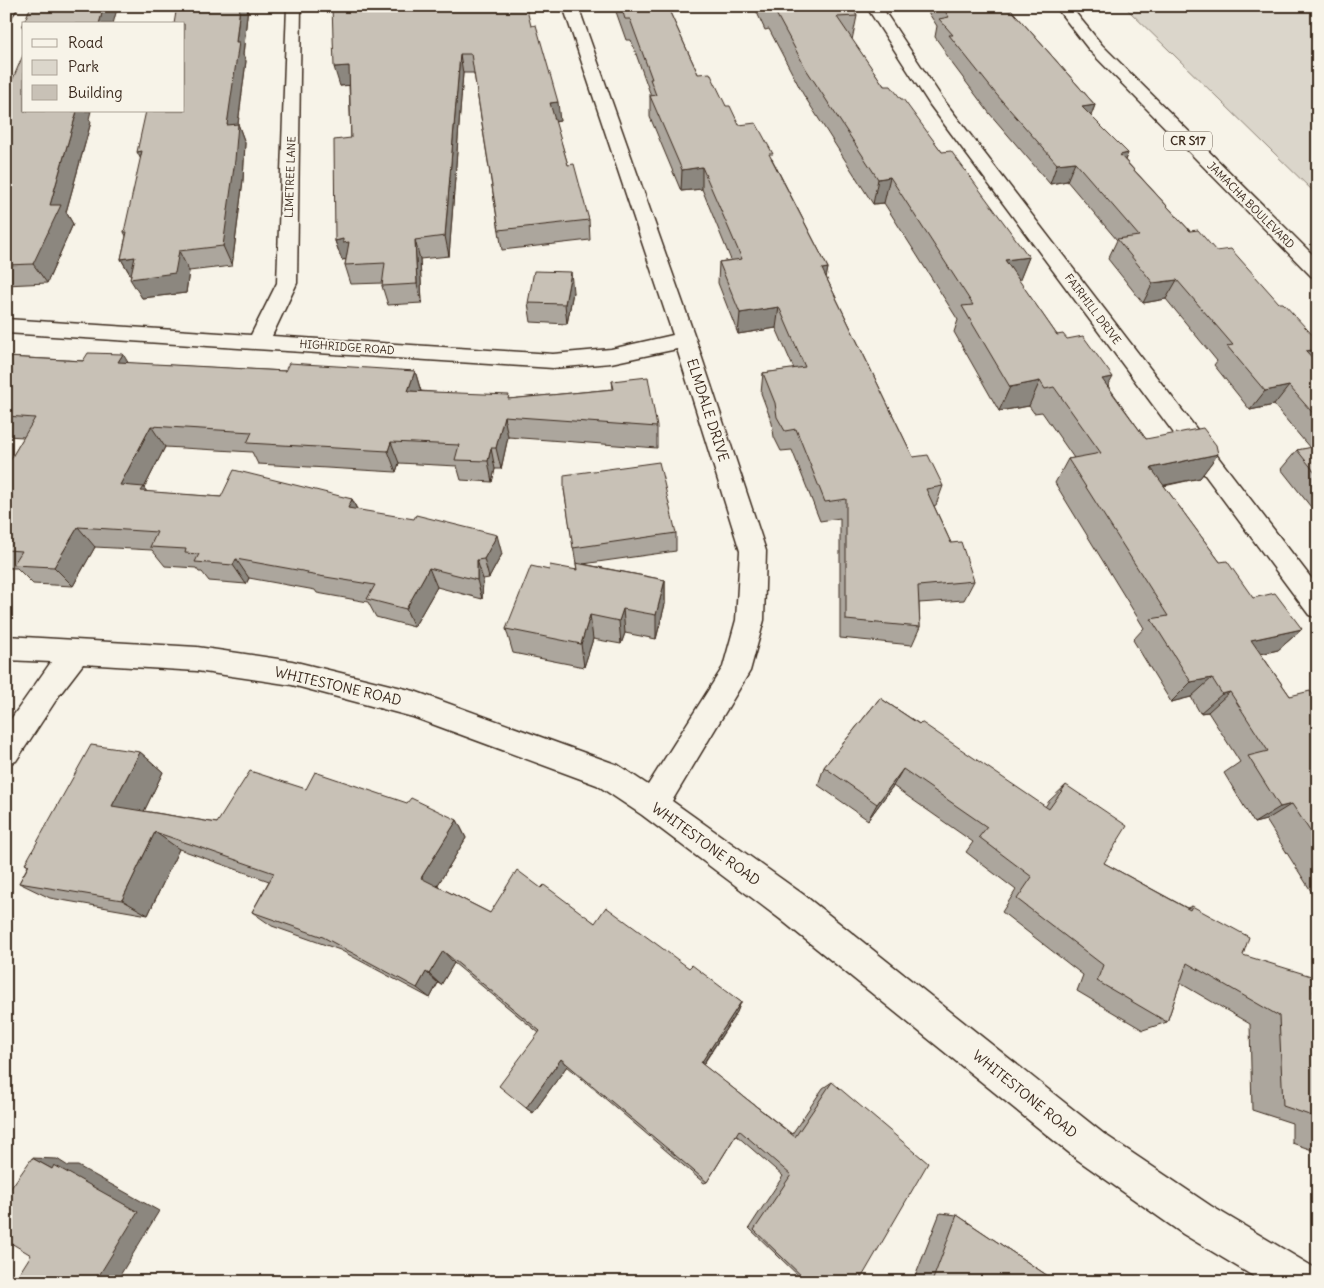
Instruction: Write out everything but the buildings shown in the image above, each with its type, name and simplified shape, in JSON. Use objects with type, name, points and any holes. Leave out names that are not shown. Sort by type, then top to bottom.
[{"type":"street","name":"LIMETREE LANE","points":[[259,341],[287,282],[294,6]]},
{"type":"street","name":"ELMDALE DRIVE","points":[[570,6],[685,340],[753,551],[750,620],[736,671],[653,805]]},
{"type":"street","name":"FAIRHILL DRIVE","points":[[873,6],[936,101],[1318,607]]},
{"type":"street","name":"JAMACHA BOULEVARD","points":[[1062,6],[1096,48],[1318,272]]},
{"type":"street","name":"HIGHRIDGE ROAD","points":[[6,326],[553,361],[611,356],[685,340]]},
{"type":"street","name":"WHITESTONE ROAD","points":[[6,648],[75,654],[197,660],[292,673],[414,704],[607,775],[653,805],[792,907],[1091,1147],[1197,1220],[1301,1282]]},
{"type":"street","points":[[6,752],[46,692],[75,654]]},
{"type":"green space","points":[[1124,6],[1318,6],[1318,196]]}]
